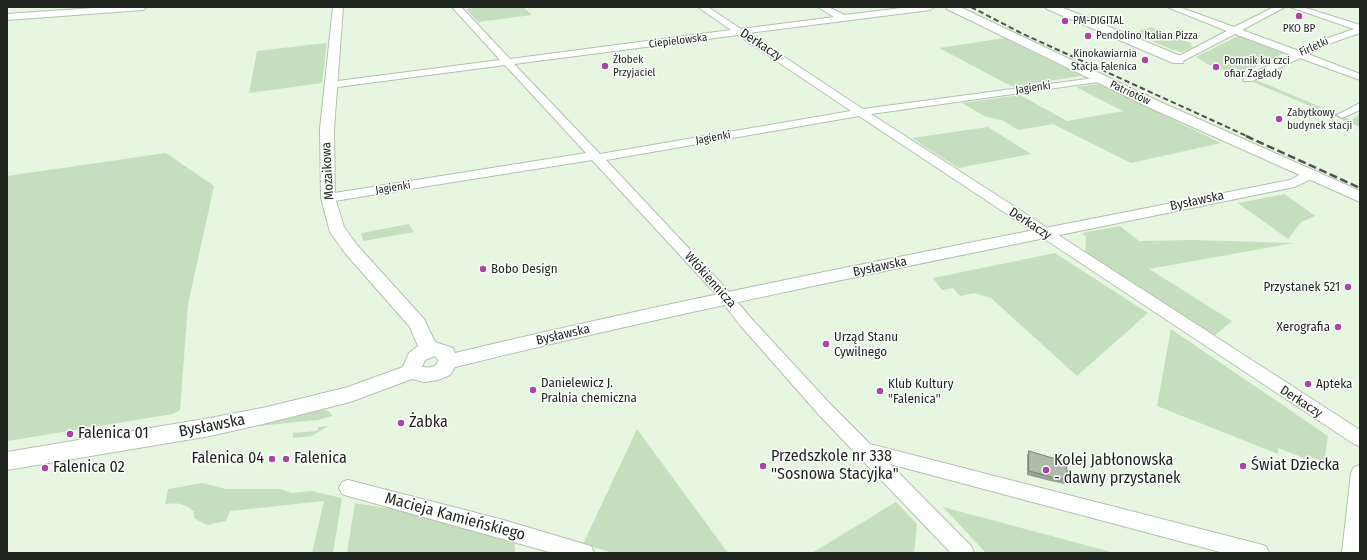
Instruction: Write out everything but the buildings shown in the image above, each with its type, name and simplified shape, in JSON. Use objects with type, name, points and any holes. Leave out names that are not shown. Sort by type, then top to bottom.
[{"type":"main road","name":"Patriotów","points":[[951,7],[1098,79],[1289,165],[1360,209]]},
{"type":"main road","points":[[1051,7],[1178,60]]},
{"type":"main road","name":"Patriotów","points":[[1309,176],[1360,197]]},
{"type":"street","points":[[7,18],[143,7]]},
{"type":"street","name":"Mozaikowa","points":[[338,7],[327,129],[328,198],[336,228],[351,249],[418,324],[429,350]]},
{"type":"street","name":"Włókiennicza","points":[[456,7],[729,300],[745,321],[863,450],[964,553]]},
{"type":"street","name":"Derkaczy","points":[[702,7],[1360,439]]},
{"type":"street","points":[[822,7],[843,18]]},
{"type":"street","name":"Ciepielowska","points":[[330,85],[930,7]]},
{"type":"street","points":[[1171,7],[1360,77]]},
{"type":"street","points":[[1178,60],[1236,32],[1281,7]]},
{"type":"street","points":[[1294,7],[1360,29]]},
{"type":"street","name":"Firletki","points":[[1248,79],[1328,41],[1360,29]]},
{"type":"street","name":"Jagienki","points":[[328,198],[589,156],[598,158],[861,112],[1098,79]]},
{"type":"street","points":[[1342,115],[1360,106]]},
{"type":"street","name":"Bysławska","points":[[448,362],[547,338],[1294,182],[1309,176]]},
{"type":"street","points":[[429,350],[442,350],[446,353],[448,362],[442,371],[430,376],[418,375],[413,371],[412,364],[414,359],[418,355],[429,350]]},
{"type":"street","name":"Bysławska","points":[[7,461],[210,427],[267,415],[350,394],[413,371]]},
{"type":"street","points":[[863,450],[1259,553]]},
{"type":"street","points":[[1352,553],[1360,473]]},
{"type":"street","name":"Macieja Kamieńskiego","points":[[348,488],[500,528],[584,553]]},
{"type":"green space","points":[[485,7],[523,7],[532,15],[478,22],[466,9]]},
{"type":"green space","points":[[1151,27],[1193,44],[1190,45],[1193,47],[1182,52],[1173,50],[1133,33]]},
{"type":"green space","points":[[1238,36],[1284,53],[1239,75],[1209,65],[1196,57]]},
{"type":"green space","points":[[1004,38],[1080,76],[1013,87],[939,48]]},
{"type":"green space","points":[[327,43],[322,83],[249,93],[257,51]]},
{"type":"green space","points":[[1256,80],[1352,120],[1360,114],[1360,127],[1253,82]]},
{"type":"green space","points":[[1099,84],[1221,143],[1131,163],[1053,124],[1018,130],[1002,120],[986,117],[962,103],[1020,95],[1067,121],[1123,111],[1076,87]]},
{"type":"green space","points":[[988,127],[1031,154],[958,168],[912,138]]},
{"type":"green space","points":[[166,153],[214,186],[188,304],[180,410],[173,414],[7,441],[7,176]]},
{"type":"green space","points":[[1285,194],[1315,216],[1301,222],[1288,239],[1238,203]]},
{"type":"green space","points":[[409,224],[414,232],[363,241],[361,233]]},
{"type":"green space","points":[[1120,226],[1139,241],[1194,240],[1294,243],[1149,269],[1232,321],[1213,337],[1085,253],[1086,237],[1082,233]]},
{"type":"green space","points":[[1055,253],[1148,313],[1077,376],[991,298],[974,293],[960,296],[953,288],[942,290],[933,278]]},
{"type":"green space","points":[[1171,329],[1328,436],[1324,462],[1309,456],[1309,460],[1278,448],[1278,454],[1157,406]]},
{"type":"green space","points":[[322,410],[329,411],[332,416],[318,420],[258,426],[259,424]]},
{"type":"green space","points":[[328,426],[312,436],[293,438],[293,433],[317,431],[319,427]]},
{"type":"green space","points":[[637,429],[728,553],[613,553],[583,544]]},
{"type":"green space","points":[[202,483],[226,489],[280,489],[292,493],[311,491],[342,498],[333,553],[312,553],[324,501],[230,511],[226,521],[207,525],[194,518],[194,512],[184,505],[165,504],[168,489]]},
{"type":"green space","points":[[896,502],[917,524],[914,553],[812,553]]},
{"type":"green space","points":[[355,503],[404,511],[515,539],[515,553],[347,553]]},
{"type":"green space","points":[[943,507],[1115,553],[986,553]]},
{"type":"railway","points":[[971,7],[1023,34],[1249,137]]},
{"type":"railway","points":[[1246,136],[1360,188]]},
{"type":"place","name":"PKO BP","points":[[1299,16]]},
{"type":"place","name":"PM-DIGITAL","points":[[1065,21]]},
{"type":"place","name":"Pendolino Italian Pizza","points":[[1088,36]]},
{"type":"place","name":"Kinokawiarnia Stacja Falenica","points":[[1145,60]]},
{"type":"place","name":"Żłobek Przyjaciel","points":[[605,66]]},
{"type":"place","name":"Pomnik ku czci ofiar Zagłady","points":[[1216,67]]},
{"type":"place","name":"Zabytkowy budynek stacji","points":[[1279,119]]},
{"type":"place","name":"Bobo Design","points":[[483,269]]},
{"type":"place","name":"Przystanek 521","points":[[1348,287]]},
{"type":"place","name":"Xerografia","points":[[1338,327]]},
{"type":"place","name":"Urząd Stanu Cywilnego","points":[[826,344]]},
{"type":"place","name":"Apteka","points":[[1308,384]]},
{"type":"place","name":"Danielewicz J. Pralnia chemiczna","points":[[533,390]]},
{"type":"place","name":"Klub Kultury \"Falenica\"","points":[[880,391]]},
{"type":"place","name":"Żabka","points":[[401,423]]},
{"type":"place","name":"Falenica 01","points":[[70,434]]},
{"type":"place","name":"Falenica 04","points":[[272,459]]},
{"type":"place","name":"Falenica","points":[[286,459]]},
{"type":"place","name":"Przedszkole nr 338 \"Sosnowa Stacyjka\"","points":[[763,466]]},
{"type":"place","name":"Świat Dziecka","points":[[1243,466]]},
{"type":"place","name":"Falenica 02","points":[[45,468]]},
{"type":"place","name":"Kolej Jabłonowska - dawny przystanek","points":[[1046,470]]}]
